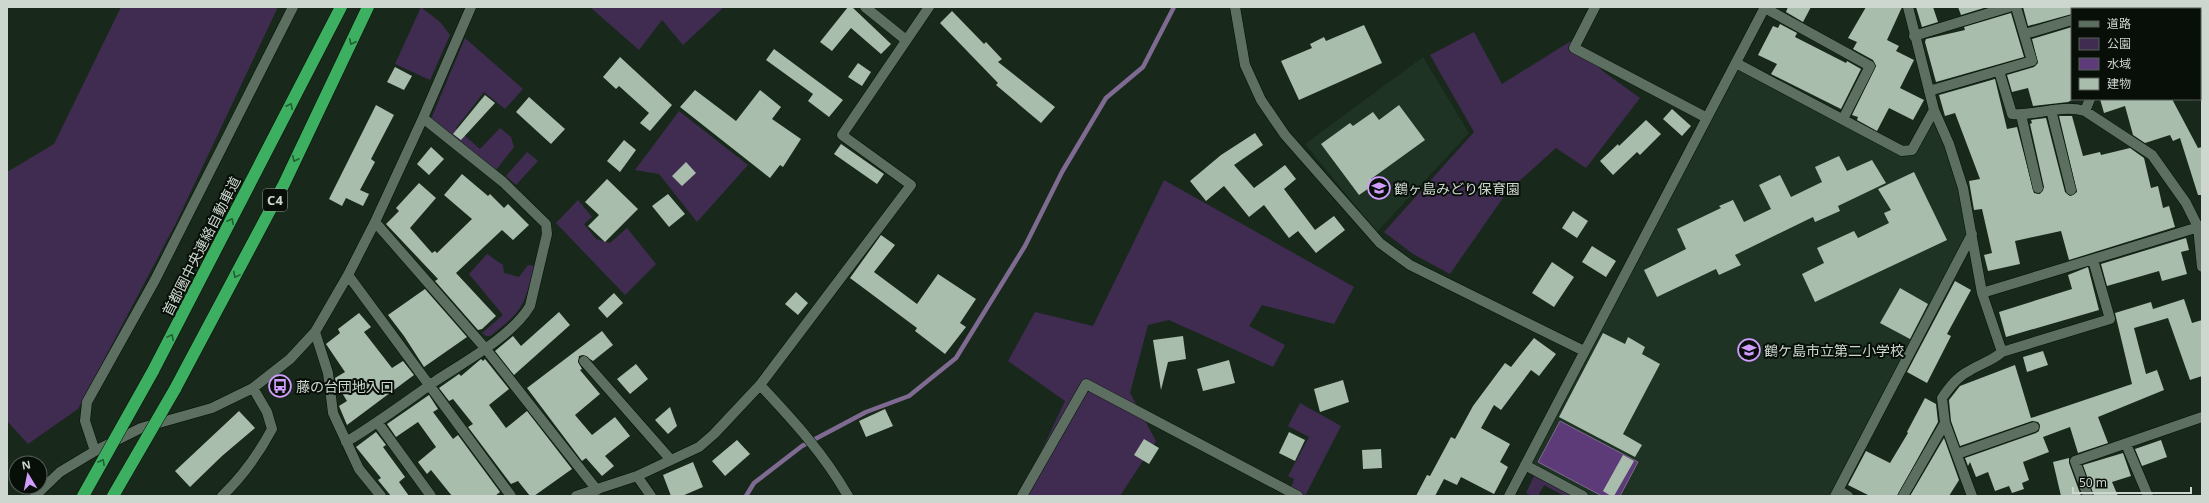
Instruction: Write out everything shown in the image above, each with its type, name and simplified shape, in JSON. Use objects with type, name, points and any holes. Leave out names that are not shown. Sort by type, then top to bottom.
[{"type":"highway","name":"首都圏中央連絡自動車道","points":[[83,496],[153,371],[340,7]]},
{"type":"highway","name":"C4","points":[[113,496],[175,389],[284,184],[368,7]]},
{"type":"street","points":[[95,451],[85,421],[87,402],[155,280],[293,7]]},
{"type":"street","points":[[35,496],[60,472],[95,451],[141,428],[212,408],[253,388],[290,359],[315,332],[348,275],[375,222],[423,118],[471,7]]},
{"type":"street","points":[[865,7],[906,40]]},
{"type":"street","points":[[576,496],[637,476],[699,447],[714,434],[760,385],[911,185],[842,135],[929,7]]},
{"type":"street","points":[[1234,7],[1246,65],[1261,100],[1285,135],[1380,243],[1410,265],[1584,350]]},
{"type":"street","points":[[1596,7],[1574,48],[1707,118]]},
{"type":"street","points":[[1908,7],[1914,36],[1934,110],[1949,144],[1963,188],[1982,293],[2002,352]]},
{"type":"street","points":[[1914,36],[2009,7]]},
{"type":"street","points":[[1929,91],[2032,61],[2016,7]]},
{"type":"street","points":[[1509,496],[1584,350],[1765,8],[1870,66],[1843,119]]},
{"type":"street","points":[[2025,34],[2071,20]]},
{"type":"street","points":[[1736,63],[1902,151],[1912,150],[1934,110]]},
{"type":"street","points":[[1998,71],[2012,114],[2021,115],[2074,108],[2085,111],[2152,155],[2186,203],[2200,227],[2202,267]]},
{"type":"street","points":[[2085,111],[2090,100]]},
{"type":"street","points":[[2051,110],[2071,190]]},
{"type":"street","points":[[2021,115],[2038,188]]},
{"type":"street","points":[[346,442],[378,423],[485,348],[524,316],[530,306],[547,234],[546,224],[503,182],[423,118]]},
{"type":"street","points":[[375,222],[485,348],[597,490]]},
{"type":"street","points":[[1982,293],[2200,227]]},
{"type":"street","points":[[1848,496],[1836,493],[1972,234]]},
{"type":"street","points":[[1972,496],[1945,423],[1942,398],[1953,384],[1968,371],[1995,359],[2002,352],[2110,319],[2093,260]]},
{"type":"street","points":[[348,275],[511,496]]},
{"type":"street","points":[[315,332],[328,373],[333,413],[360,469],[381,496]]},
{"type":"street","points":[[584,361],[671,460]]},
{"type":"street","points":[[1022,496],[1086,384],[1298,496]]},
{"type":"street","points":[[760,385],[802,430],[831,467],[848,496]]},
{"type":"street","points":[[222,496],[258,456],[272,429],[267,412],[253,388]]},
{"type":"street","points":[[2088,496],[2075,461],[2202,417]]},
{"type":"street","points":[[378,423],[431,496]]},
{"type":"street","points":[[1903,496],[1945,423]]},
{"type":"street","points":[[1957,454],[2034,427]]},
{"type":"street","points":[[2126,444],[2148,496]]},
{"type":"street","points":[[1525,465],[1583,496]]},
{"type":"street","points":[[637,476],[651,496]]},
{"type":"shaded area","name":"鶴ヶ島みどり保育園","points":[[1423,57],[1469,133],[1377,232],[1305,144]]},
{"type":"shaded area","name":"鶴ケ島市立第二小学校","points":[[1736,63],[1902,151],[1912,150],[1934,110],[1972,234],[1835,496],[1583,496],[1525,465]]},
{"type":"green space","points":[[121,7],[278,7],[176,223],[78,409],[28,444],[7,421],[7,172],[54,144]]},
{"type":"green space","points":[[421,7],[441,23],[450,35],[430,80],[395,64]]},
{"type":"green space","points":[[590,7],[724,7],[683,45],[662,20],[639,50]]},
{"type":"green space","points":[[1474,32],[1502,84],[1571,41],[1604,72],[1640,98],[1586,168],[1556,148],[1507,192],[1450,274],[1413,254],[1384,232],[1474,132],[1430,55]]},
{"type":"green space","points":[[465,38],[523,89],[505,109],[484,92],[456,128],[480,149],[500,128],[511,137],[514,147],[496,170],[431,119]]},
{"type":"green space","points":[[679,111],[748,165],[697,222],[659,174],[635,170]]},
{"type":"green space","points":[[527,152],[538,161],[516,185],[506,176]]},
{"type":"green space","points":[[1164,180],[1354,287],[1334,324],[1262,305],[1249,326],[1285,345],[1273,367],[1169,320],[1148,325],[1130,393],[1156,441],[1120,496],[1016,496],[1039,456],[1065,401],[1008,361],[1035,312],[1093,326]]},
{"type":"green space","points":[[578,200],[592,217],[584,224],[596,239],[610,243],[627,228],[656,264],[625,295],[556,223]]},
{"type":"green space","points":[[487,254],[503,265],[504,273],[519,277],[528,265],[534,266],[528,290],[521,306],[510,320],[490,336],[486,336],[482,333],[503,315],[469,274]]},
{"type":"green space","points":[[1300,403],[1341,426],[1305,496],[1291,488],[1294,479],[1288,476],[1309,437],[1288,426]]},
{"type":"green space","points":[[1534,476],[1572,496],[1564,496],[1544,485],[1538,496],[1532,496],[1526,493]]},
{"type":"water","points":[[1560,421],[1638,462],[1620,496],[1602,496],[1538,462]]},
{"type":"building","points":[[848,7],[852,7],[891,44],[881,54],[851,28],[832,51],[820,42]]},
{"type":"building","points":[[1788,7],[1811,7],[1803,22],[1786,12]]},
{"type":"building","points":[[1866,7],[1902,7],[1887,40],[1899,46],[1896,51],[1914,60],[1900,88],[1924,100],[1913,120],[1889,108],[1877,131],[1857,120],[1858,117],[1852,115],[1876,66],[1873,60],[1853,49],[1857,42],[1848,38]]},
{"type":"building","points":[[1916,7],[1933,7],[1938,22],[1922,27]]},
{"type":"building","points":[[1958,7],[1987,7],[1961,15]]},
{"type":"building","points":[[2023,7],[2072,7],[2071,14],[2028,26]]},
{"type":"building","points":[[952,11],[984,44],[986,42],[1002,59],[998,62],[1055,107],[1041,123],[996,85],[998,83],[940,23]]},
{"type":"building","points":[[2011,13],[2024,57],[1936,82],[1925,42],[1926,39],[1965,30],[1964,27]]},
{"type":"building","points":[[1780,24],[1797,33],[1795,37],[1861,69],[1841,109],[1771,74],[1777,64],[1758,55],[1773,26],[1778,28]]},
{"type":"building","points":[[1364,25],[1382,63],[1299,100],[1281,61],[1312,48],[1310,44],[1324,37],[1326,41]]},
{"type":"building","points":[[2071,27],[2072,100],[2068,102],[2033,106],[2028,88],[2012,92],[2007,75],[2034,67],[2038,63],[2032,39]]},
{"type":"building","points":[[774,49],[843,100],[829,117],[808,101],[813,94],[766,60]]},
{"type":"building","points":[[620,57],[672,105],[650,131],[640,123],[649,113],[619,86],[616,89],[603,77]]},
{"type":"building","points":[[858,63],[871,72],[862,86],[848,77]]},
{"type":"building","points":[[395,67],[412,76],[404,90],[387,82]]},
{"type":"building","points":[[1995,79],[2007,129],[2017,127],[2034,193],[2040,194],[2044,187],[2030,124],[2032,123],[2031,120],[2046,118],[2065,192],[2070,196],[2077,192],[2059,116],[2072,116],[2083,156],[2100,152],[2101,155],[2130,148],[2144,158],[2151,188],[2158,186],[2163,208],[2169,206],[2175,227],[2069,260],[2061,231],[2015,241],[2020,264],[1988,271],[1984,255],[1992,253],[1982,209],[1974,210],[1969,181],[1980,179],[1955,113],[1945,116],[1939,95]]},
{"type":"building","points":[[695,90],[736,121],[760,90],[781,107],[772,119],[801,139],[783,167],[780,165],[770,178],[680,107]]},
{"type":"building","points":[[485,95],[495,103],[461,140],[453,134]]},
{"type":"building","points":[[529,97],[565,129],[551,144],[516,112]]},
{"type":"building","points":[[2100,100],[2173,100],[2198,148],[2202,147],[2202,195],[2198,195],[2180,138],[2173,141],[2170,135],[2145,143],[2133,135],[2125,106],[2104,113]]},
{"type":"building","points":[[376,105],[394,115],[371,159],[375,162],[360,190],[369,194],[363,206],[346,198],[342,206],[329,199]]},
{"type":"building","points":[[1399,105],[1425,140],[1371,179],[1375,184],[1359,195],[1321,144],[1350,123],[1353,126],[1373,112],[1379,120]]},
{"type":"building","points":[[1672,109],[1691,126],[1682,136],[1663,119]]},
{"type":"building","points":[[1646,120],[1661,134],[1640,155],[1637,152],[1613,175],[1600,161],[1618,144],[1619,146]]},
{"type":"building","points":[[1255,133],[1263,145],[1234,165],[1254,188],[1285,165],[1296,179],[1284,189],[1315,230],[1334,216],[1345,230],[1316,253],[1298,231],[1289,238],[1264,205],[1249,217],[1224,186],[1206,201],[1190,181],[1221,155]]},
{"type":"building","points":[[624,140],[636,150],[620,172],[607,161]]},
{"type":"building","points":[[841,144],[884,174],[877,184],[834,154]]},
{"type":"building","points":[[431,147],[444,159],[429,175],[417,164]]},
{"type":"building","points":[[1839,156],[1847,171],[1872,160],[1886,183],[1838,206],[1840,211],[1815,222],[1813,217],[1735,255],[1741,265],[1719,275],[1716,269],[1657,297],[1644,270],[1686,249],[1677,229],[1721,208],[1719,206],[1733,200],[1744,222],[1771,209],[1759,185],[1780,175],[1791,197],[1822,182],[1815,167]]},
{"type":"building","points":[[686,162],[696,173],[682,186],[672,176]]},
{"type":"building","points":[[1914,172],[1947,240],[1815,302],[1802,274],[1824,263],[1817,248],[1854,231],[1858,238],[1889,223],[1884,213],[1891,210],[1878,189]]},
{"type":"building","points":[[462,174],[488,196],[490,194],[504,208],[508,204],[529,225],[513,240],[502,230],[456,273],[496,316],[482,329],[478,330],[435,281],[438,279],[386,224],[399,211],[396,208],[419,183],[436,198],[410,228],[432,253],[435,251],[437,253],[472,219],[444,195]]},
{"type":"building","points":[[607,179],[638,209],[605,242],[588,226],[599,215],[585,202]]},
{"type":"building","points":[[668,194],[685,214],[669,227],[652,206]]},
{"type":"building","points":[[1573,211],[1588,221],[1577,238],[1562,228]]},
{"type":"building","points":[[881,235],[895,245],[874,272],[917,304],[938,274],[976,299],[960,323],[966,327],[945,354],[915,331],[917,328],[850,278]]},
{"type":"building","points":[[2186,238],[2189,250],[2181,252],[2187,274],[2162,281],[2159,271],[2107,286],[2101,264]]},
{"type":"building","points":[[1592,246],[1616,261],[1606,277],[1582,262]]},
{"type":"building","points":[[1552,262],[1574,277],[1554,307],[1532,293]]},
{"type":"building","points":[[2088,267],[2099,310],[2006,337],[1999,312],[2072,289],[2068,275]]},
{"type":"building","points":[[1955,281],[1971,290],[1947,334],[1951,336],[1927,383],[1907,372]]},
{"type":"building","points":[[1900,288],[1928,304],[1910,339],[1880,323]]},
{"type":"building","points":[[425,289],[467,337],[424,367],[404,336],[388,315]]},
{"type":"building","points":[[796,292],[808,303],[798,315],[785,304]]},
{"type":"building","points":[[614,293],[623,303],[607,318],[598,308]]},
{"type":"building","points":[[2184,299],[2192,323],[2202,320],[2202,376],[2190,380],[2168,318],[2134,328],[2146,374],[2157,370],[2164,390],[2098,417],[2108,443],[2078,453],[2070,427],[2043,437],[2049,452],[2023,462],[2029,480],[2022,483],[2024,489],[2012,493],[2009,486],[1995,491],[1988,472],[1976,477],[1970,462],[1968,466],[1965,458],[2036,433],[2039,431],[2040,425],[2038,422],[2032,421],[1960,446],[1951,421],[1949,400],[1960,386],[2015,365],[2031,418],[2132,384],[2115,313],[2151,302],[2153,309]]},
{"type":"building","points":[[559,312],[570,325],[514,375],[495,351],[513,336],[521,346]]},
{"type":"building","points":[[359,313],[371,327],[364,332],[392,368],[403,361],[414,375],[347,425],[339,406],[347,401],[336,383],[335,378],[345,372],[326,344],[340,333],[338,329]]},
{"type":"building","points":[[602,331],[613,345],[593,361],[583,355],[579,356],[578,362],[582,369],[580,370],[600,394],[575,415],[592,435],[615,417],[630,436],[605,456],[614,466],[602,476],[586,458],[582,461],[527,388]]},
{"type":"building","points":[[1603,333],[1625,344],[1628,337],[1645,347],[1642,354],[1660,364],[1623,434],[1642,445],[1635,457],[1559,417]]},
{"type":"building","points":[[1183,336],[1186,359],[1168,362],[1161,390],[1153,340]]},
{"type":"building","points":[[1534,338],[1556,354],[1539,376],[1531,370],[1501,410],[1494,405],[1481,428],[1510,444],[1500,462],[1508,467],[1494,494],[1461,477],[1457,485],[1444,479],[1435,496],[1416,496],[1427,475],[1430,476],[1451,437],[1455,439],[1473,406],[1505,363],[1511,367]]},
{"type":"building","points":[[2043,351],[2048,365],[2027,372],[2023,357]]},
{"type":"building","points":[[481,359],[483,361],[485,359],[509,389],[489,405],[506,428],[527,411],[572,469],[534,496],[530,496],[518,481],[511,484],[468,427],[473,424],[453,399],[449,401],[439,388],[459,374],[461,376]]},
{"type":"building","points":[[1229,360],[1235,383],[1203,391],[1197,369]]},
{"type":"building","points":[[636,364],[648,379],[630,394],[617,379]]},
{"type":"building","points":[[1343,380],[1349,402],[1320,412],[1314,389]]},
{"type":"building","points":[[429,395],[438,409],[433,412],[453,439],[458,435],[500,492],[495,496],[452,496],[431,470],[427,474],[418,462],[436,447],[418,422],[396,437],[387,424]]},
{"type":"building","points":[[1925,398],[1936,404],[1938,422],[1897,496],[1870,496],[1848,485],[1866,451],[1890,463],[1908,433],[1907,432]]},
{"type":"building","points":[[670,407],[677,426],[668,434],[655,420]]},
{"type":"building","points":[[885,409],[893,426],[866,437],[859,421]]},
{"type":"building","points":[[239,411],[255,428],[222,456],[190,487],[175,471]]},
{"type":"building","points":[[376,432],[386,445],[383,447],[405,477],[399,482],[409,496],[391,496],[378,480],[381,478],[356,447]]},
{"type":"building","points":[[1289,432],[1305,440],[1295,461],[1279,453]]},
{"type":"building","points":[[1944,438],[1959,480],[1949,496],[1910,496]]},
{"type":"building","points":[[1144,439],[1159,448],[1149,464],[1134,455]]},
{"type":"building","points":[[737,440],[750,454],[725,476],[712,461]]},
{"type":"building","points":[[2161,440],[2167,457],[2142,466],[2135,449]]},
{"type":"building","points":[[1381,449],[1382,468],[1363,469],[1362,450]]},
{"type":"building","points":[[2123,453],[2131,476],[2112,482],[2118,496],[2094,496],[2083,465]]},
{"type":"building","points":[[1623,455],[1634,461],[1614,496],[1611,496],[1603,491]]},
{"type":"building","points":[[2069,458],[2069,463],[2081,496],[2061,496],[2053,462]]},
{"type":"building","points":[[693,462],[703,487],[682,496],[671,496],[663,475]]},
{"type":"waterway","points":[[746,496],[754,483],[802,446],[866,412],[909,396],[956,358],[1025,246],[1062,172],[1106,98],[1143,67],[1174,7]]},
{"type":"place","name":"鶴ヶ島みどり保育園","points":[[1379,188]]},
{"type":"place","name":"鶴ケ島市立第二小学校","points":[[1749,350]]},
{"type":"place","name":"藤の台団地入口","points":[[280,386]]}]
